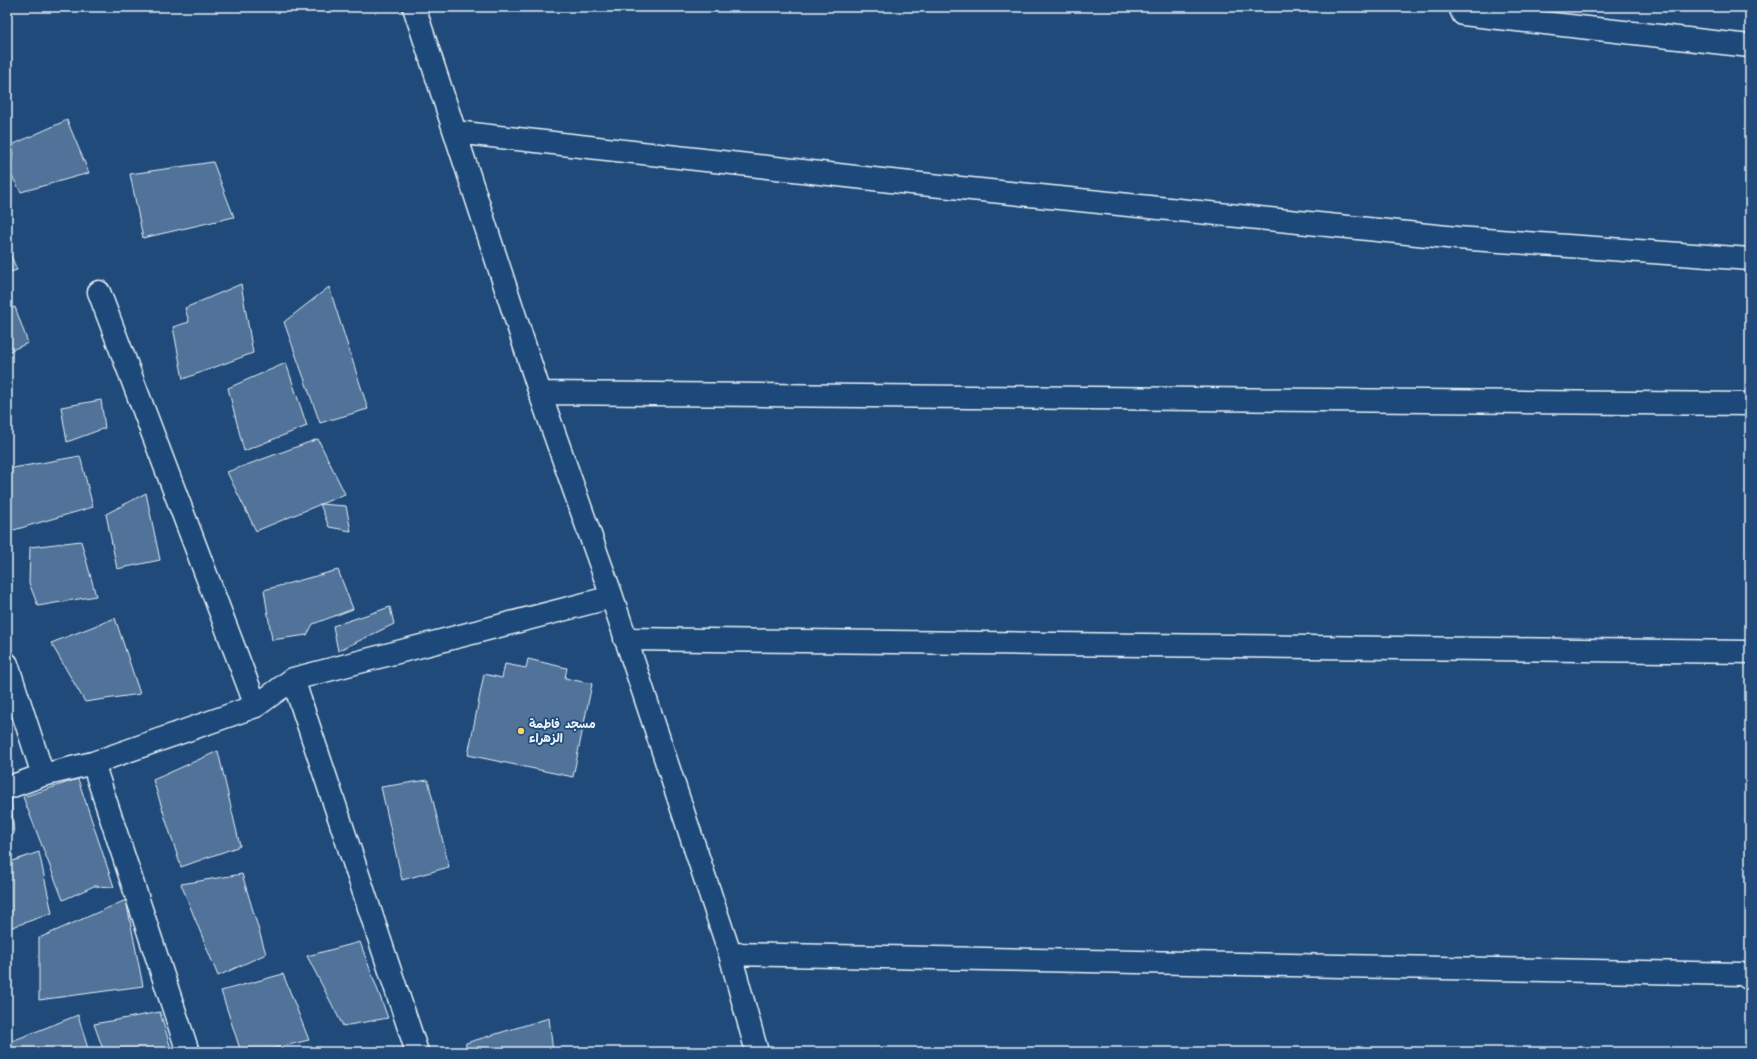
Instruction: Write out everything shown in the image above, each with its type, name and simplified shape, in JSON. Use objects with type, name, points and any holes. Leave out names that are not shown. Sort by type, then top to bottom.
[{"type":"street","points":[[414,7],[540,393],[612,597],[730,954],[757,1052]]},
{"type":"street","points":[[1460,7],[1464,14],[1750,46]]},
{"type":"street","points":[[455,132],[891,181],[1456,238],[1750,259]]},
{"type":"street","points":[[99,292],[256,706]]},
{"type":"street","points":[[540,393],[1750,404]]},
{"type":"street","points":[[7,788],[43,775],[93,763],[256,706],[293,679],[612,597]]},
{"type":"street","points":[[625,639],[1750,652]]},
{"type":"street","points":[[7,664],[43,775]]},
{"type":"street","points":[[293,679],[417,1052]]},
{"type":"street","points":[[93,763],[188,1052]]},
{"type":"street","points":[[730,954],[1742,974],[1750,979]]},
{"type":"building","points":[[67,120],[89,173],[21,192],[10,173],[14,144]]},
{"type":"building","points":[[213,162],[234,217],[143,238],[130,174]]},
{"type":"building","points":[[7,246],[17,270],[7,273]]},
{"type":"building","points":[[241,284],[253,353],[183,379],[173,327],[189,322],[185,308]]},
{"type":"building","points":[[329,287],[368,409],[320,423],[284,322]]},
{"type":"building","points":[[15,307],[28,343],[7,352],[7,310]]},
{"type":"building","points":[[286,363],[307,426],[244,451],[228,388]]},
{"type":"building","points":[[101,400],[105,428],[67,442],[61,407]]},
{"type":"building","points":[[318,439],[345,494],[256,531],[227,472]]},
{"type":"building","points":[[80,456],[93,507],[7,532],[7,469]]},
{"type":"building","points":[[146,493],[160,560],[117,569],[106,514]]},
{"type":"building","points":[[320,504],[346,506],[351,531],[329,527]]},
{"type":"building","points":[[81,541],[96,596],[38,606],[29,583],[30,547]]},
{"type":"building","points":[[338,570],[353,609],[313,624],[307,635],[272,640],[264,590]]},
{"type":"building","points":[[390,607],[394,624],[338,651],[333,626]]},
{"type":"building","points":[[115,618],[140,694],[85,702],[51,643]]},
{"type":"building","points":[[528,659],[567,668],[565,678],[592,684],[573,777],[468,755],[484,674],[502,678],[505,664],[526,668]]},
{"type":"building","points":[[218,751],[240,846],[181,867],[153,780]]},
{"type":"building","points":[[78,779],[114,887],[94,886],[63,900],[23,797]]},
{"type":"building","points":[[428,780],[449,867],[402,880],[381,787]]},
{"type":"building","points":[[11,798],[14,834],[7,838],[7,799]]},
{"type":"building","points":[[39,852],[52,913],[7,929],[7,863]]},
{"type":"building","points":[[242,874],[266,954],[218,976],[181,884]]},
{"type":"building","points":[[126,900],[143,986],[39,1000],[39,938]]},
{"type":"building","points":[[360,942],[388,1018],[343,1026],[307,956]]},
{"type":"building","points":[[283,974],[309,1040],[259,1052],[241,1052],[221,991]]},
{"type":"building","points":[[160,1012],[172,1052],[104,1052],[94,1024]]},
{"type":"building","points":[[78,1015],[89,1052],[7,1052],[7,1043]]},
{"type":"building","points":[[549,1018],[553,1052],[465,1052],[466,1043]]},
{"type":"place","name":"مسجد فاطمة الزهراء","points":[[521,731]]}]
